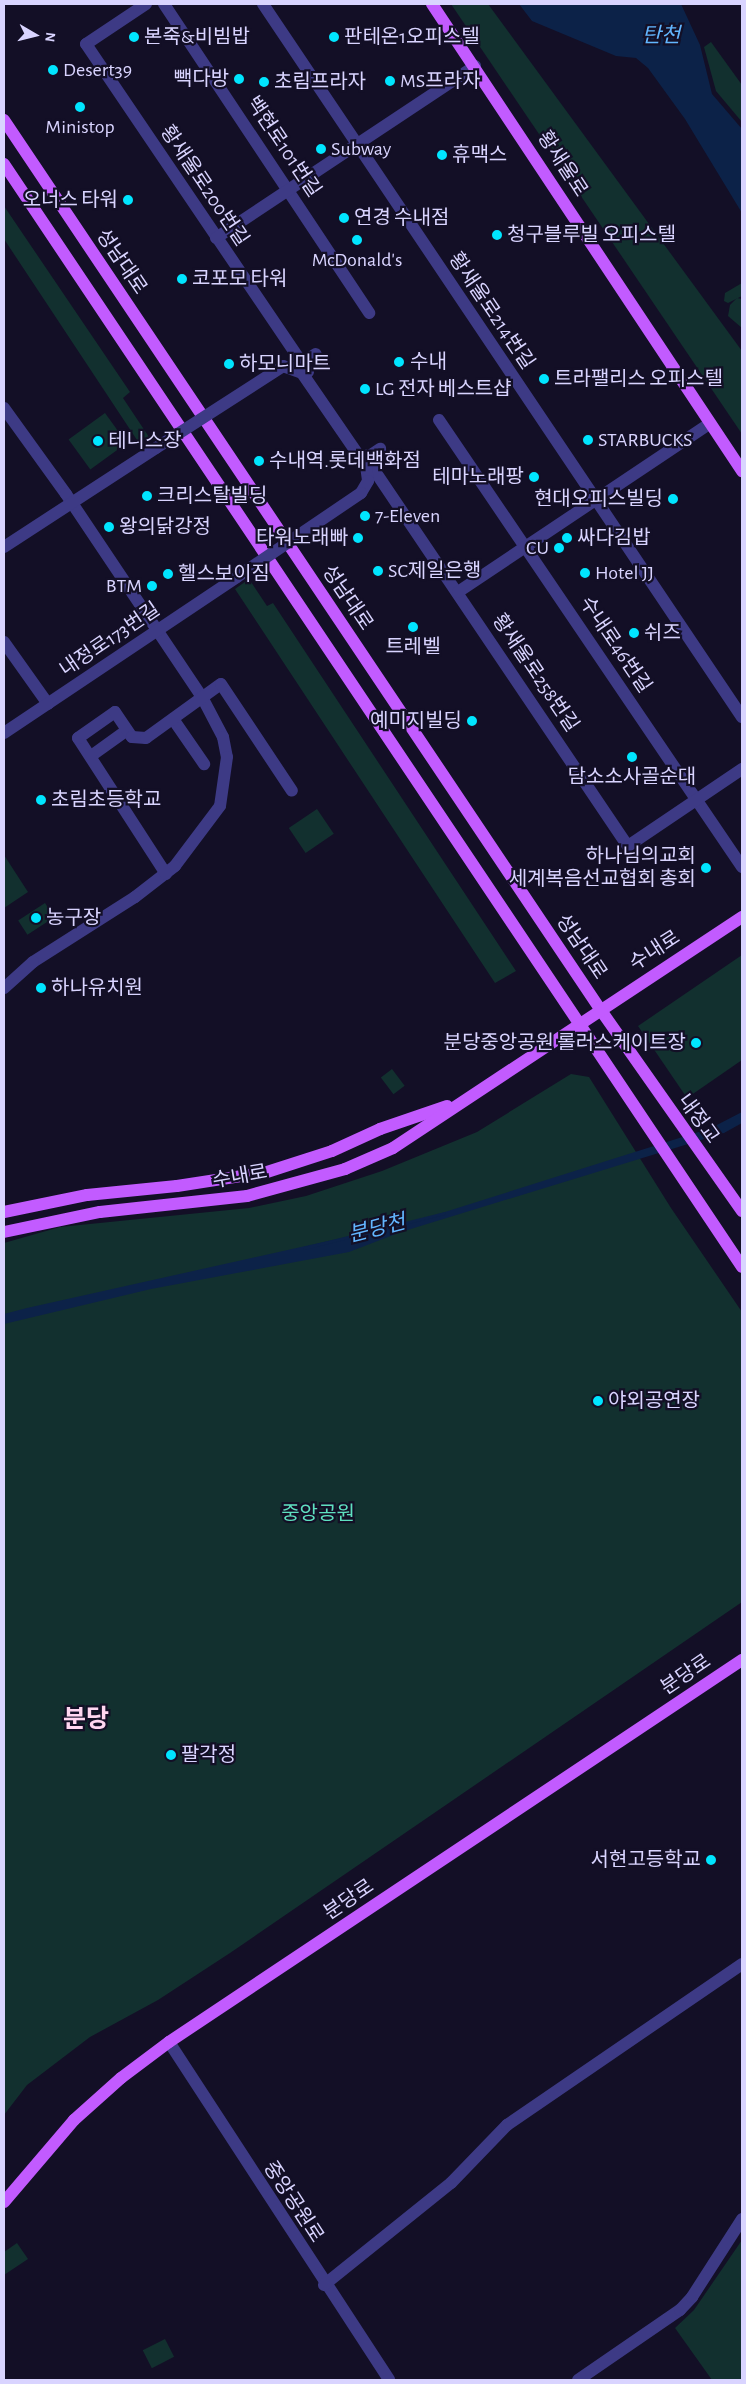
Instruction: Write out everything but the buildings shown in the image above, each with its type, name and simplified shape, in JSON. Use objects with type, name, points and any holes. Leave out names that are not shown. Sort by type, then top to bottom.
[{"type":"main road","name":"황새울로","points":[[432,4],[475,66],[742,471]]},
{"type":"main road","name":"성남대로","points":[[4,120],[660,1097]]},
{"type":"main road","points":[[4,164],[579,1025],[727,1241],[742,1267]]},
{"type":"main road","name":"수내로","points":[[4,1232],[100,1212],[247,1196],[315,1180],[393,1148],[579,1025],[600,1009],[742,917]]},
{"type":"main road","name":"내정교","points":[[660,1097],[742,1211]]},
{"type":"main road","name":"수내로","points":[[4,1212],[58,1199],[192,1184],[267,1172],[332,1151],[380,1129],[464,1100]]},
{"type":"main road","name":"분당로","points":[[4,2202],[74,2120],[121,2078],[169,2042],[742,1660]]},
{"type":"street","name":"황새울로200번길","points":[[146,4],[86,44],[332,408]]},
{"type":"street","name":"백현로101번길","points":[[164,4],[290,189],[369,313]]},
{"type":"street","points":[[262,4],[355,143]]},
{"type":"street","points":[[216,238],[355,143],[475,66]]},
{"type":"street","name":"황새울로214번길","points":[[355,143],[595,500]]},
{"type":"street","points":[[4,547],[283,366],[295,368],[316,354]]},
{"type":"street","points":[[295,368],[362,461],[380,449]]},
{"type":"street","points":[[4,408],[72,502],[202,697],[226,748],[224,795],[220,806],[166,874],[33,962],[4,988]]},
{"type":"street","name":"황새울로258번길","points":[[332,408],[628,846],[742,769]]},
{"type":"street","name":"수내로46번길","points":[[439,420],[742,867]]},
{"type":"street","points":[[458,592],[710,423]]},
{"type":"street","name":"내정로173번길","points":[[4,733],[361,493],[366,488],[368,474],[362,461]]},
{"type":"street","points":[[595,500],[742,717]]},
{"type":"street","points":[[4,642],[48,704]]},
{"type":"street","points":[[166,874],[78,738],[112,707],[132,737],[146,738],[221,684],[292,791]]},
{"type":"street","points":[[174,718],[204,764]]},
{"type":"street","points":[[91,756],[127,730]]},
{"type":"street","points":[[324,2285],[451,2183],[507,2125],[742,1964]]},
{"type":"street","name":"중앙공원로","points":[[169,2042],[324,2285],[389,2380]]},
{"type":"street","points":[[578,2380],[680,2310],[692,2297],[742,2219]]},
{"type":"green space","points":[[451,4],[488,4],[742,351],[742,434]]},
{"type":"green space","points":[[711,42],[742,85],[742,122],[716,91],[704,47]]},
{"type":"green space","points":[[4,206],[130,392],[123,398],[149,437],[139,443],[4,239]]},
{"type":"green space","points":[[742,283],[742,296],[728,303],[724,301],[725,293]]},
{"type":"green space","points":[[737,298],[742,299],[742,328],[728,316],[730,305]]},
{"type":"green space","name":"테니스장","points":[[105,413],[127,443],[90,469],[69,439]]},
{"type":"green space","points":[[249,579],[267,606],[273,603],[516,971],[495,983],[235,589]]},
{"type":"green space","points":[[317,809],[334,834],[306,853],[289,828]]},
{"type":"green space","points":[[4,855],[28,892],[4,908]]},
{"type":"green space","name":"농구장","points":[[45,903],[54,917],[27,935],[18,920]]},
{"type":"green space","name":"분당중앙공원 롤러스케이트장","points":[[742,955],[742,1060],[687,1098],[638,1026]]},
{"type":"green space","points":[[392,1069],[405,1086],[393,1094],[381,1077]]},
{"type":"green space","name":"중앙공원","points":[[571,1074],[589,1077],[671,1208],[742,1312],[742,1602],[230,1953],[158,2000],[90,2037],[27,2085],[4,2115],[4,1243],[60,1227],[249,1208],[306,1196],[382,1171],[477,1132]]},
{"type":"green space","points":[[742,2240],[742,2380],[712,2380],[675,2328],[694,2310]]},
{"type":"green space","points":[[17,2243],[28,2259],[4,2275],[4,2252]]},
{"type":"green space","points":[[165,2339],[174,2357],[152,2368],[143,2350]]},
{"type":"water","name":"탄천","points":[[519,4],[681,4],[700,45],[712,94],[742,129],[742,213],[685,119],[648,68],[636,58],[616,56],[532,21]]},
{"type":"water","points":[[742,1112],[742,1123],[724,1133],[401,1232],[349,1252],[151,1289],[4,1324],[4,1314],[27,1308],[413,1222],[711,1128]]},
{"type":"waterway","name":"분당천","points":[[304,1248],[444,1213]]},
{"type":"place","name":"본죽&비빔밥","points":[[134,37]]},
{"type":"place","name":"판테온1오피스텔","points":[[334,37]]},
{"type":"place","name":"Desert39","points":[[53,70]]},
{"type":"place","name":"빽다방","points":[[239,79]]},
{"type":"place","name":"MS프라자","points":[[390,81]]},
{"type":"place","name":"초림프라자","points":[[264,82]]},
{"type":"place","name":"Ministop","points":[[80,107]]},
{"type":"place","name":"Subway","points":[[321,149]]},
{"type":"place","name":"휴맥스","points":[[442,155]]},
{"type":"place","name":"오너스 타워","points":[[128,200]]},
{"type":"place","name":"연경 수내점","points":[[344,218]]},
{"type":"place","name":"청구블루빌 오피스텔","points":[[497,235]]},
{"type":"place","name":"McDonald's","points":[[357,240]]},
{"type":"place","name":"코포모 타워","points":[[182,279]]},
{"type":"place","name":"수내","points":[[399,362]]},
{"type":"place","name":"하모니마트","points":[[229,364]]},
{"type":"place","name":"트라팰리스 오피스텔","points":[[544,379]]},
{"type":"place","name":"LG 전자 베스트샵","points":[[365,389]]},
{"type":"place","name":"STARBUCKS","points":[[588,440]]},
{"type":"place","name":"테니스장","points":[[98,441]]},
{"type":"place","name":"수내역.롯데백화점","points":[[259,461]]},
{"type":"place","name":"테마노래팡","points":[[534,477]]},
{"type":"place","name":"크리스탈빌딩","points":[[147,496]]},
{"type":"place","name":"현대오피스빌딩","points":[[673,499]]},
{"type":"place","name":"7-Eleven","points":[[365,516]]},
{"type":"place","name":"왕의닭강정","points":[[109,527]]},
{"type":"place","name":"타워노래빠","points":[[358,538]]},
{"type":"place","name":"싸다김밥","points":[[567,538]]},
{"type":"place","name":"CU","points":[[559,548]]},
{"type":"place","name":"SC제일은행","points":[[378,571]]},
{"type":"place","name":"Hotel JJ","points":[[585,573]]},
{"type":"place","name":"헬스보이짐","points":[[168,574]]},
{"type":"place","name":"BTM","points":[[152,586]]},
{"type":"place","name":"트레벨","points":[[413,627]]},
{"type":"place","name":"쉬즈","points":[[634,633]]},
{"type":"place","name":"예미지빌딩","points":[[472,721]]},
{"type":"place","name":"담소소사골순대","points":[[632,757]]},
{"type":"place","name":"초림초등학교","points":[[41,800]]},
{"type":"place","name":"하나님의교회 세계복음선교협회 총회","points":[[706,868]]},
{"type":"place","name":"농구장","points":[[36,918]]},
{"type":"place","name":"하나유치원","points":[[41,988]]},
{"type":"place","name":"분당중앙공원 롤러스케이트장","points":[[696,1043]]},
{"type":"place","name":"야외공연장","points":[[598,1401]]},
{"type":"place","name":"팔각정","points":[[171,1755]]},
{"type":"place","name":"서현고등학교","points":[[711,1860]]},
{"type":"district","name":"분당","points":[[86,1720]]}]
